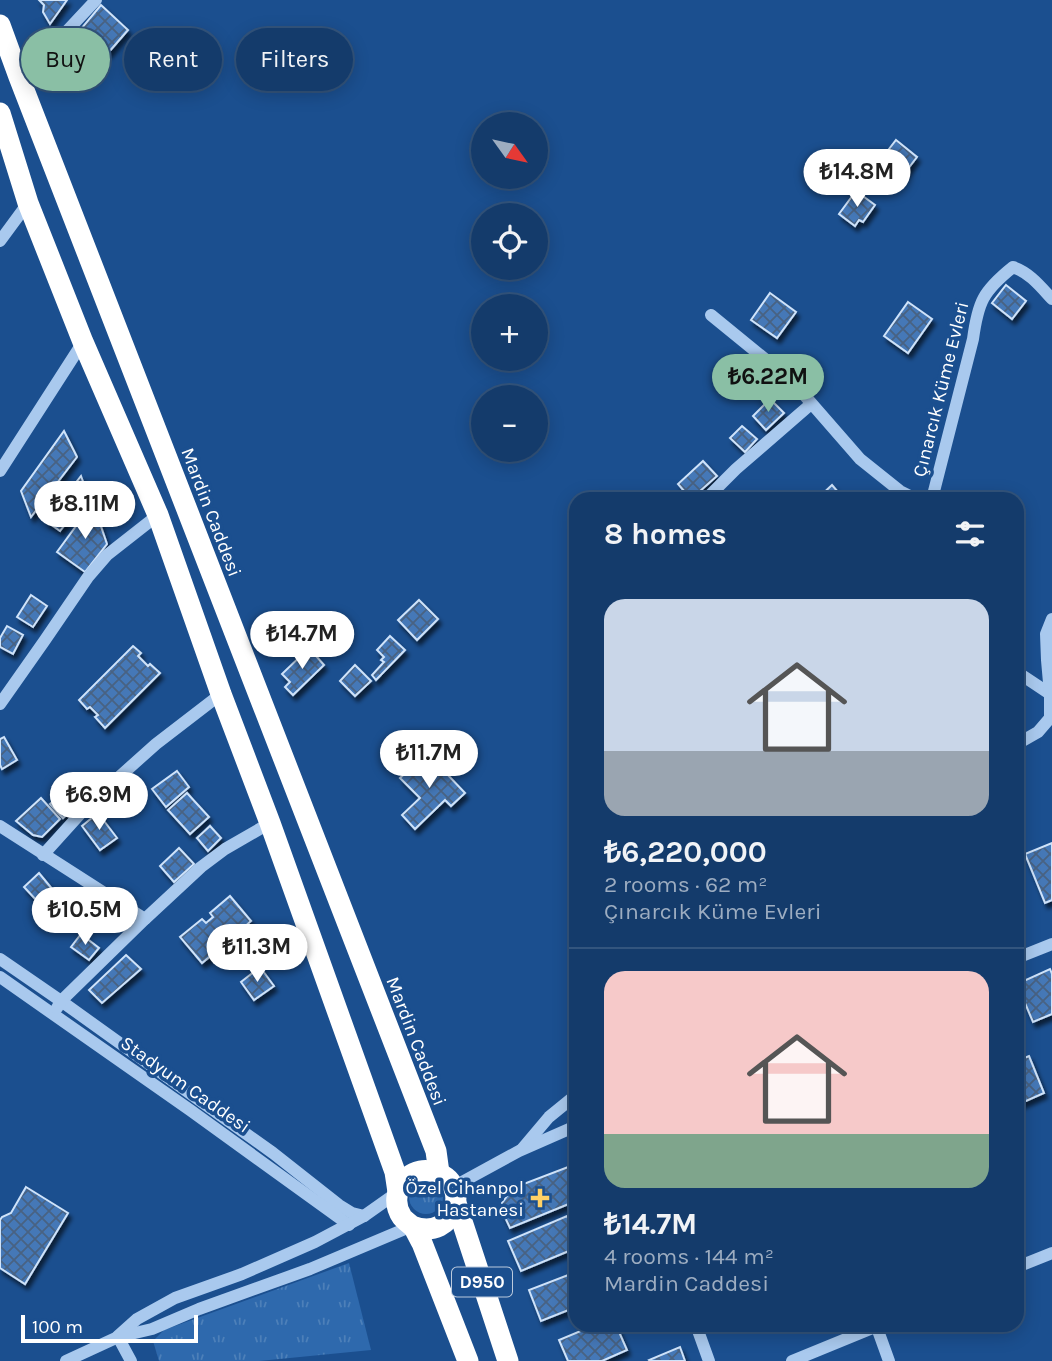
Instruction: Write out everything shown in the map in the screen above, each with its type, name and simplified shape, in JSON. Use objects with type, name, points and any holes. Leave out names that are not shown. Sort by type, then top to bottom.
[{"type":"highway","name":"Mardin Caddesi","points":[[0,25],[436,1152],[508,1361]]},
{"type":"highway","points":[[0,115],[28,203],[83,342],[158,514],[395,1172],[399,1211],[404,1220],[420,1229],[436,1228],[449,1219],[449,1188],[431,1171],[414,1173],[407,1177],[398,1192]]},
{"type":"highway","name":"D950","points":[[412,1226],[422,1243],[468,1361]]},
{"type":"street","points":[[19,77],[96,0]]},
{"type":"street","points":[[0,241],[28,203]]},
{"type":"street","name":"Çınarcık Küme Evleri","points":[[934,492],[976,314],[984,295],[1013,267],[1030,276],[1052,299]]},
{"type":"street","name":"Çınarcık Küme Evleri","points":[[711,315],[792,381],[860,459],[902,492]]},
{"type":"street","points":[[0,471],[83,342]]},
{"type":"street","points":[[713,492],[811,404]]},
{"type":"street","points":[[0,704],[88,577],[107,555],[158,514]]},
{"type":"street","points":[[1024,740],[1038,732],[1050,718],[1051,694],[1046,634],[1052,619]]},
{"type":"street","points":[[1024,677],[1051,694]]},
{"type":"street","points":[[43,855],[90,803],[156,744],[221,694]]},
{"type":"street","points":[[1038,732],[1052,731]]},
{"type":"street","points":[[52,1014],[61,1001],[201,867],[225,849],[270,824]]},
{"type":"street","points":[[0,826],[145,919]]},
{"type":"street","points":[[1024,955],[1052,944]]},
{"type":"street","points":[[0,960],[273,1153],[339,1205],[364,1216]]},
{"type":"street","name":"Stadyum Caddesi","points":[[0,977],[349,1225]]},
{"type":"street","points":[[519,1152],[549,1117],[569,1101]]},
{"type":"street","points":[[449,1188],[569,1129]]},
{"type":"street","points":[[118,1337],[137,1319],[175,1298],[242,1274],[349,1225],[398,1192]]},
{"type":"street","points":[[65,1361],[118,1337],[152,1329],[310,1269],[412,1226]]},
{"type":"street","points":[[1024,1264],[1052,1253]]},
{"type":"street","points":[[699,1332],[709,1361]]},
{"type":"street","points":[[792,1361],[860,1332]]},
{"type":"street","points":[[879,1332],[889,1361]]},
{"type":"street","points":[[118,1337],[131,1361]]},
{"type":"green space","points":[[426,1180],[438,1185],[443,1197],[438,1209],[426,1214],[414,1209],[409,1197],[414,1185]]},
{"type":"green space","points":[[349,1263],[371,1350],[259,1361],[159,1361],[153,1341],[164,1330]]},
{"type":"building","points":[[39,0],[67,0],[50,24],[43,12],[44,5]]},
{"type":"building","points":[[101,5],[126,28],[124,35],[110,51],[110,28],[82,28]]},
{"type":"building","points":[[896,140],[917,157],[900,179],[879,162]]},
{"type":"building","points":[[856,191],[875,205],[863,222],[859,220],[855,226],[839,214]]},
{"type":"building","points":[[1006,285],[1026,301],[1012,319],[992,303]]},
{"type":"building","points":[[770,293],[796,312],[777,338],[751,320]]},
{"type":"building","points":[[908,302],[932,319],[908,353],[884,336]]},
{"type":"building","points":[[770,399],[784,413],[766,430],[753,416]]},
{"type":"building","points":[[742,426],[757,439],[745,452],[730,438]]},
{"type":"building","points":[[64,431],[77,457],[31,517],[21,491]]},
{"type":"building","points":[[703,461],[717,476],[699,492],[685,492],[678,484]]},
{"type":"building","points":[[81,476],[88,495],[60,531],[46,521]]},
{"type":"building","points":[[832,485],[838,492],[824,492]]},
{"type":"building","points":[[93,503],[107,544],[85,572],[57,552]]},
{"type":"building","points":[[31,595],[47,606],[33,627],[17,617]]},
{"type":"building","points":[[419,600],[438,619],[417,640],[398,620]]},
{"type":"building","points":[[282,613],[294,631],[269,647],[257,630]]},
{"type":"building","points":[[7,626],[23,635],[13,654],[0,647],[0,638]]},
{"type":"building","points":[[390,636],[405,650],[376,680],[372,675],[384,662],[381,660],[384,657],[377,650]]},
{"type":"building","points":[[133,646],[141,653],[138,656],[148,666],[150,664],[160,673],[105,728],[95,717],[98,715],[90,707],[87,709],[79,700]]},
{"type":"building","points":[[309,648],[324,665],[293,695],[285,687],[290,682],[282,674]]},
{"type":"building","points":[[355,665],[371,681],[355,696],[340,681]]},
{"type":"building","points":[[4,737],[17,760],[2,769],[0,739]]},
{"type":"building","points":[[427,753],[465,793],[451,806],[445,800],[415,829],[402,815],[420,798],[400,778]]},
{"type":"building","points":[[177,771],[189,787],[166,807],[152,789]]},
{"type":"building","points":[[187,793],[209,817],[190,834],[168,810]]},
{"type":"building","points":[[61,794],[74,808],[63,818],[50,804]]},
{"type":"building","points":[[41,798],[60,819],[42,837],[33,835],[16,821]]},
{"type":"building","points":[[98,813],[117,838],[100,850],[82,826]]},
{"type":"building","points":[[210,826],[221,838],[208,851],[197,838]]},
{"type":"building","points":[[1052,843],[1052,900],[1045,903],[1025,854]]},
{"type":"building","points":[[179,848],[194,864],[174,882],[160,866]]},
{"type":"building","points":[[39,873],[53,890],[39,903],[24,887]]},
{"type":"building","points":[[230,896],[251,921],[231,939],[226,933],[219,939],[224,945],[202,963],[180,937],[202,919],[206,923],[213,917],[210,913]]},
{"type":"building","points":[[81,934],[99,948],[89,960],[71,947]]},
{"type":"building","points":[[126,955],[141,969],[102,1003],[89,990]]},
{"type":"building","points":[[260,967],[274,986],[254,1000],[241,982]]},
{"type":"building","points":[[1050,969],[1052,1014],[1033,1022],[1024,1001],[1024,981]]},
{"type":"building","points":[[1029,1056],[1044,1093],[1024,1102],[1024,1058]]},
{"type":"building","name":"Özel Cihanpol Hastanesi","points":[[569,1167],[569,1204],[510,1228],[502,1211],[502,1203],[513,1188]]},
{"type":"building","points":[[26,1187],[68,1213],[25,1284],[0,1268],[0,1220],[11,1213]]},
{"type":"building","points":[[567,1216],[569,1221],[569,1251],[521,1271],[508,1241]]},
{"type":"building","points":[[569,1275],[569,1310],[541,1321],[529,1290]]},
{"type":"building","points":[[578,1332],[619,1332],[627,1350],[602,1361],[568,1361],[559,1340]]},
{"type":"building","points":[[680,1347],[685,1361],[649,1360]]},
{"type":"place","name":"Özel Cihanpol Hastanesi","points":[[540,1198]]}]
